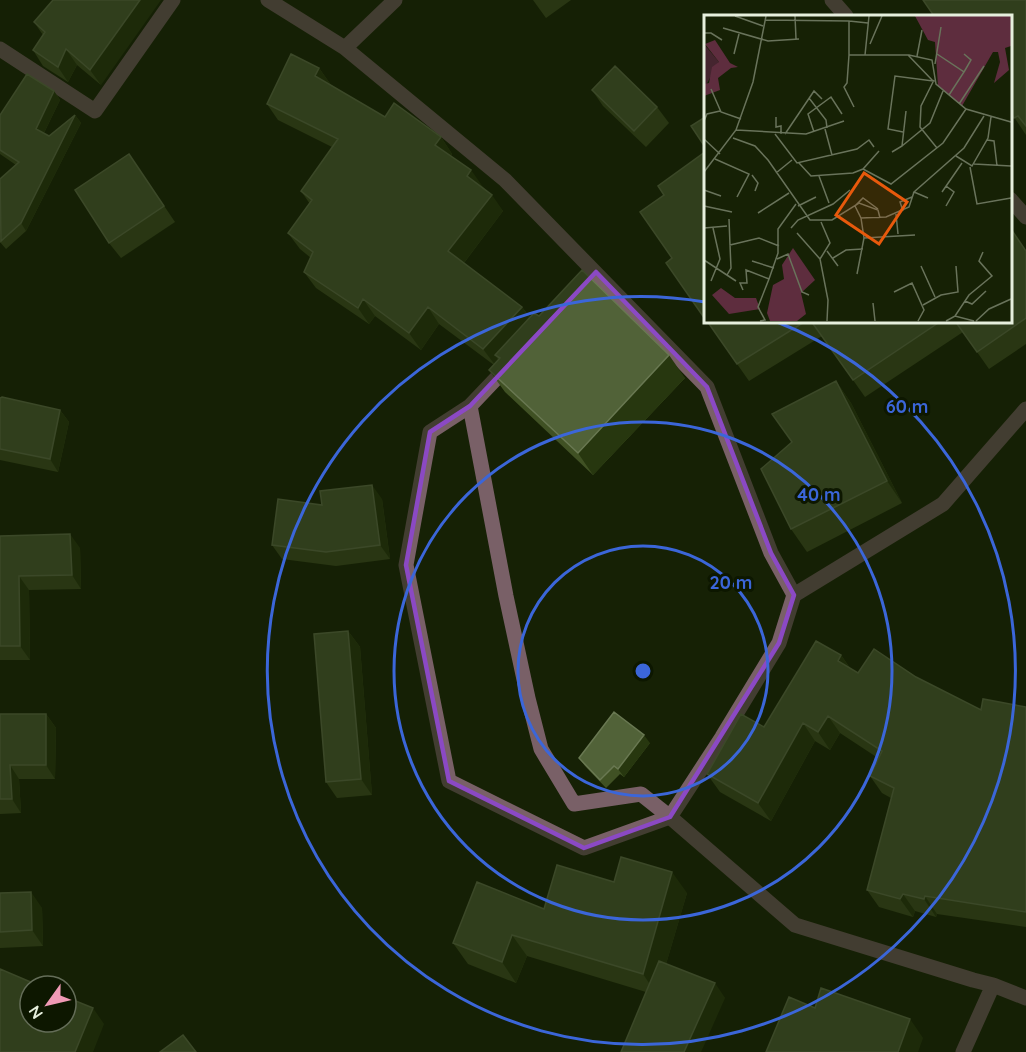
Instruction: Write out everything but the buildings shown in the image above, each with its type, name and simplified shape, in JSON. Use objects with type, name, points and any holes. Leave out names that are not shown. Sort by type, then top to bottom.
[{"type":"street","points":[[0,49],[95,111],[172,0]]},
{"type":"street","points":[[268,0],[345,48],[505,180],[592,277],[706,387],[771,553],[794,595]]},
{"type":"street","points":[[345,48],[395,0]]},
{"type":"street","points":[[832,0],[845,15]]},
{"type":"street","points":[[1011,200],[1026,217]]},
{"type":"street","points":[[517,356],[470,406],[430,432],[406,565],[449,781],[584,848],[670,817],[779,643],[794,595],[943,504],[1026,409]]},
{"type":"street","points":[[470,406],[506,596],[541,749],[574,804],[641,794],[795,925],[993,985],[1026,998]]},
{"type":"street","points":[[963,1052],[993,985]]},
{"type":"highlighted area","points":[[596,272],[707,387],[771,553],[794,595],[779,643],[670,817],[584,848],[449,781],[406,565],[430,432],[470,406]]}]
